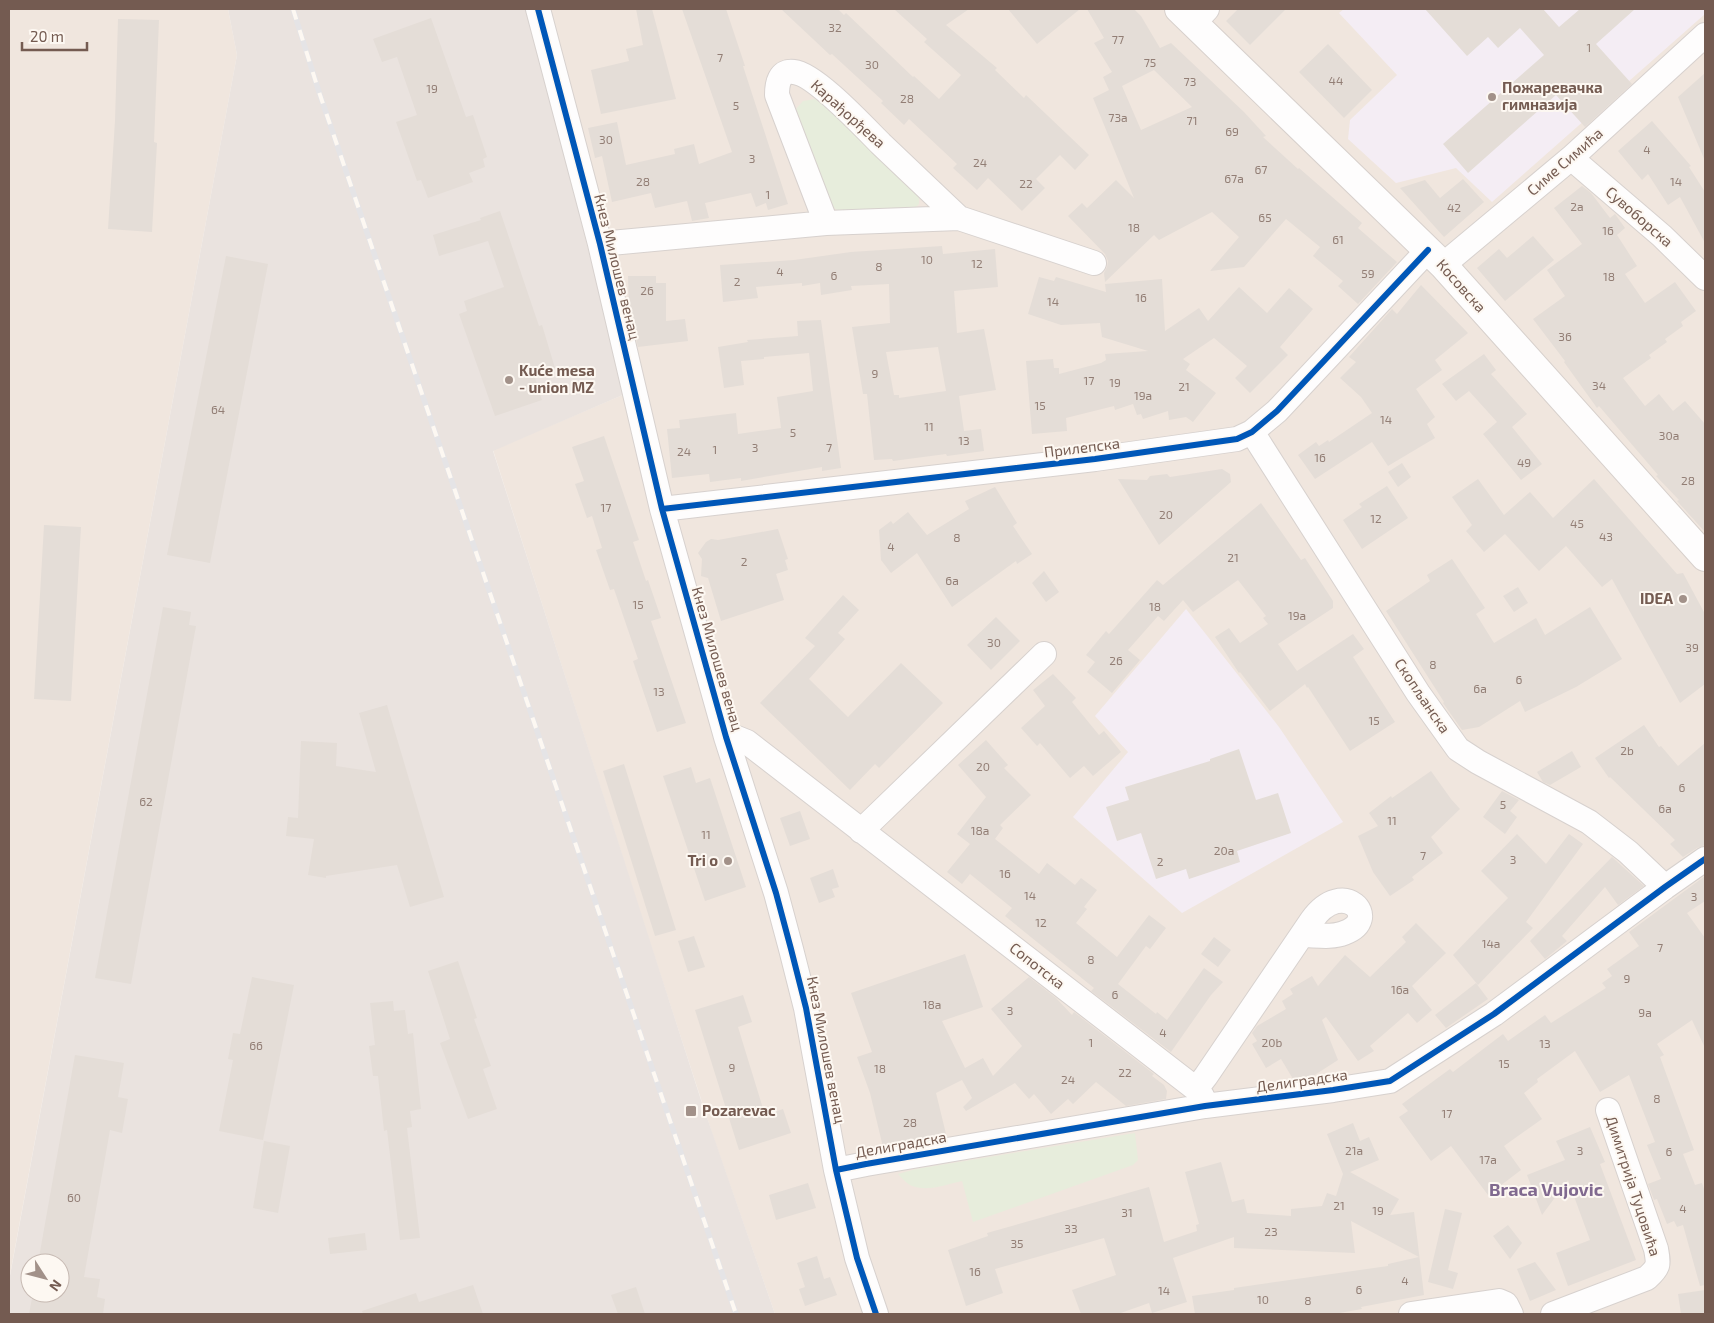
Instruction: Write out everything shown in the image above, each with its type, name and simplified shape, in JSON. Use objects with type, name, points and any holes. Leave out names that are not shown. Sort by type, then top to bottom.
[{"type":"main road","name":"Косовска","points":[[1193,13],[1436,258],[1705,557]]},
{"type":"street","name":"Кнез Милошев венац","points":[[538,9],[600,244],[662,509],[726,736],[776,893],[796,966],[806,1008],[836,1170],[857,1258],[876,1314]]},
{"type":"street","name":"Симе Симића","points":[[1436,258],[1571,158],[1705,35]]},
{"type":"street","name":"Карађорђева","points":[[826,223],[776,95],[777,82],[782,74],[792,71],[802,74],[828,92],[958,218]]},
{"type":"street","name":"Сувоборска","points":[[1571,158],[1662,236],[1705,278]]},
{"type":"street","name":"Карађорђева","points":[[600,244],[826,223],[958,218],[1094,263]]},
{"type":"street","name":"Прилепска","points":[[662,509],[1095,459],[1237,439],[1252,432],[1276,411],[1436,258]]},
{"type":"street","name":"Скопљанска","points":[[1252,432],[1418,692],[1458,749],[1478,762],[1589,822],[1628,852],[1665,887]]},
{"type":"street","points":[[861,831],[1044,654]]},
{"type":"street","name":"Сопотска","points":[[726,736],[732,736],[747,742],[1200,1098]]},
{"type":"street","name":"Делиградска","points":[[836,1170],[1200,1098],[1333,1090],[1390,1081],[1494,1014],[1705,859]]},
{"type":"street","points":[[1200,1098],[1302,935]]},
{"type":"street","name":"Димитрија Туцовића","points":[[1553,1314],[1647,1278],[1656,1270],[1659,1262],[1608,1110]]},
{"type":"street","points":[[1411,1314],[1499,1301],[1506,1304],[1511,1314]]},
{"type":"shaded area","points":[[9,9],[228,9],[237,55],[9,1280]]},
{"type":"shaded area","points":[[228,9],[527,9],[625,394],[493,451],[701,1100],[775,1314],[9,1314],[9,1281],[237,55]]},
{"type":"shaded area","points":[[527,9],[1705,9],[1705,1314],[775,1314],[713,1136],[493,450],[625,394]]},
{"type":"shaded area","name":"Пожаревачка гимназија","points":[[1344,9],[1705,9],[1705,14],[1492,202],[1456,168],[1396,183],[1348,139],[1350,120],[1397,75],[1339,13]]},
{"type":"shaded area","points":[[1186,609],[1279,727],[1343,822],[1182,913],[1073,817],[1128,752],[1095,716]]},
{"type":"green space","points":[[815,99],[824,104],[919,196],[919,204],[912,211],[839,212],[832,206],[796,109],[803,101]]},
{"type":"green space","points":[[1135,1133],[1138,1160],[1133,1165],[973,1222],[962,1181],[923,1188],[910,1185],[898,1174],[916,1169]]},
{"type":"building","points":[[636,9],[652,9],[676,99],[601,114],[591,70],[629,61],[626,49],[643,45]]},
{"type":"building","points":[[682,9],[726,9],[788,204],[768,210],[766,203],[756,207],[751,193],[705,203],[709,218],[692,221],[687,201],[655,208],[651,193],[612,202],[602,156],[595,158],[588,128],[617,122],[626,165],[675,154],[674,149],[694,144],[699,164],[732,152]]},
{"type":"building","points":[[781,9],[838,9],[844,15],[846,13],[939,99],[961,75],[924,42],[927,39],[894,9],[969,9],[946,25],[997,68],[995,70],[1024,98],[1026,95],[1089,155],[1075,170],[1060,155],[1036,179],[1045,188],[1022,211],[988,178],[977,190],[953,168],[957,164],[909,119],[904,125],[881,103],[883,101]]},
{"type":"building","points":[[1008,9],[1080,9],[1037,44]]},
{"type":"building","points":[[1087,9],[1134,9],[1141,16],[1160,48],[1171,43],[1244,112],[1266,136],[1263,137],[1362,223],[1358,228],[1397,262],[1358,304],[1338,286],[1343,281],[1313,256],[1320,247],[1286,219],[1244,267],[1210,271],[1239,237],[1212,212],[1159,240],[1154,235],[1105,282],[1104,273],[1108,261],[1105,254],[1068,216],[1082,203],[1087,208],[1116,180],[1134,198],[1093,98],[1109,90],[1103,77],[1112,72],[1094,43],[1104,38]],"holes":[[[1154,70],[1192,107],[1141,130],[1122,86]]]},
{"type":"building","points":[[1238,9],[1286,9],[1250,45],[1226,21]]},
{"type":"building","points":[[1425,9],[1543,9],[1559,27],[1580,9],[1635,9],[1596,44],[1632,84],[1585,127],[1556,95],[1468,173],[1443,144],[1544,55],[1520,28],[1498,48],[1488,37],[1467,56]]},
{"type":"building","points":[[431,18],[466,117],[473,115],[487,157],[483,159],[485,167],[469,173],[473,182],[428,198],[421,180],[417,181],[396,122],[417,115],[397,57],[382,62],[373,39]]},
{"type":"building","points":[[118,19],[159,20],[154,142],[157,143],[152,232],[108,229],[115,121]]},
{"type":"building","points":[[1328,44],[1372,90],[1344,118],[1299,72]]},
{"type":"building","points":[[1705,73],[1705,161],[1678,97]]},
{"type":"building","points":[[1652,121],[1691,166],[1689,167],[1705,192],[1705,243],[1680,197],[1668,205],[1648,174],[1642,180],[1618,151]]},
{"type":"building","points":[[1463,179],[1484,202],[1444,237],[1400,188],[1425,180],[1440,198]]},
{"type":"building","points":[[1582,186],[1591,193],[1610,218],[1615,214],[1625,228],[1617,235],[1637,266],[1625,274],[1645,303],[1675,282],[1696,311],[1681,322],[1683,326],[1665,339],[1667,342],[1649,355],[1651,358],[1623,378],[1645,406],[1659,394],[1673,411],[1685,401],[1705,424],[1705,532],[1599,406],[1597,408],[1533,319],[1565,296],[1547,270],[1582,244],[1554,208]]},
{"type":"building","points":[[500,211],[539,326],[542,325],[555,368],[534,375],[542,400],[495,416],[459,314],[467,311],[464,301],[504,287],[488,241],[439,256],[433,235],[481,220],[480,218]]},
{"type":"building","points":[[1533,236],[1554,260],[1505,301],[1477,268],[1499,249],[1507,258]]},
{"type":"building","points":[[942,246],[943,254],[995,249],[998,287],[954,291],[957,333],[984,329],[996,390],[959,396],[964,431],[981,429],[984,451],[893,461],[892,459],[874,460],[867,394],[863,394],[852,327],[890,323],[889,284],[851,286],[852,290],[821,295],[820,283],[802,286],[802,283],[756,287],[758,298],[723,302],[720,265],[794,260],[851,252]],"holes":[[[938,347],[946,391],[899,398],[899,395],[894,395],[886,352]]]},
{"type":"building","points":[[226,256],[268,264],[210,563],[167,555]]},
{"type":"building","points":[[628,276],[656,276],[656,283],[666,283],[666,321],[685,319],[688,341],[638,347],[629,308]]},
{"type":"building","points":[[1039,277],[1054,281],[1056,277],[1106,292],[1105,284],[1162,279],[1165,331],[1199,308],[1208,321],[1239,287],[1267,313],[1289,288],[1313,309],[1280,347],[1288,355],[1250,393],[1235,378],[1247,366],[1214,338],[1183,359],[1190,364],[1186,370],[1216,393],[1193,422],[1186,417],[1169,420],[1168,411],[1143,419],[1141,414],[1137,415],[1133,404],[1115,410],[1114,406],[1066,418],[1067,431],[1032,434],[1026,361],[1053,359],[1054,368],[1059,368],[1059,374],[1101,363],[1106,360],[1105,354],[1148,351],[1102,337],[1100,323],[1061,325],[1028,314]]},
{"type":"building","points":[[1421,285],[1468,333],[1435,360],[1442,370],[1416,389],[1435,417],[1427,424],[1435,438],[1388,466],[1372,442],[1315,479],[1298,455],[1316,442],[1319,446],[1328,440],[1329,442],[1372,413],[1361,397],[1340,378],[1356,362],[1349,357],[1392,309],[1397,314]]},
{"type":"building","points":[[821,320],[841,468],[822,471],[822,467],[741,481],[741,478],[710,482],[709,474],[672,478],[667,429],[680,428],[679,420],[736,413],[738,434],[781,428],[777,397],[813,391],[809,353],[741,361],[744,385],[724,388],[718,347],[748,342],[747,340],[798,336],[797,321]]},
{"type":"building","points":[[1484,354],[1496,370],[1491,374],[1527,414],[1512,427],[1542,464],[1521,480],[1483,434],[1497,422],[1469,391],[1456,401],[1442,384]]},
{"type":"building","points":[[604,436],[639,540],[633,542],[661,618],[651,621],[686,723],[657,732],[633,661],[638,659],[614,589],[610,590],[596,550],[602,548],[592,516],[587,518],[575,484],[584,481],[572,447]]},
{"type":"building","points":[[1402,463],[1411,477],[1398,487],[1388,472]]},
{"type":"building","points":[[1222,469],[1230,474],[1231,482],[1159,545],[1118,479],[1147,480],[1150,476],[1167,474],[1170,477]]},
{"type":"building","points":[[1478,479],[1504,515],[1530,492],[1553,518],[1594,479],[1677,574],[1683,573],[1705,614],[1705,684],[1680,703],[1612,579],[1602,587],[1566,546],[1539,571],[1505,534],[1484,552],[1466,531],[1472,525],[1452,497]]},
{"type":"building","points":[[1387,486],[1408,518],[1362,549],[1343,520],[1362,507],[1359,504]]},
{"type":"building","points":[[995,487],[1017,523],[1013,526],[1032,554],[1017,564],[1016,561],[952,607],[917,553],[891,573],[881,560],[879,530],[891,521],[893,524],[908,512],[927,535],[969,509],[965,501]]},
{"type":"building","points":[[1261,503],[1301,560],[1305,558],[1333,601],[1333,608],[1278,644],[1297,671],[1353,634],[1364,649],[1353,657],[1395,722],[1350,751],[1305,684],[1270,711],[1239,673],[1215,637],[1229,628],[1240,643],[1268,624],[1263,618],[1266,616],[1238,580],[1193,612],[1183,600],[1164,621],[1158,616],[1128,650],[1140,660],[1112,693],[1087,672],[1095,662],[1086,655],[1106,631],[1109,634],[1157,580],[1163,585]]},
{"type":"building","points":[[44,525],[81,527],[71,701],[34,699]]},
{"type":"building","points":[[778,529],[788,559],[785,560],[788,570],[776,574],[784,600],[721,621],[708,578],[701,576],[702,559],[698,553],[706,542],[711,539],[718,540]]},
{"type":"building","points":[[1452,559],[1485,608],[1476,614],[1494,643],[1536,618],[1545,635],[1590,607],[1622,659],[1576,687],[1525,712],[1520,701],[1479,727],[1462,730],[1386,611],[1430,581],[1427,575]]},
{"type":"building","points":[[1044,571],[1059,592],[1046,602],[1032,583]]},
{"type":"building","points":[[1518,587],[1528,603],[1514,612],[1503,596]]},
{"type":"building","points":[[843,595],[859,610],[838,633],[845,639],[809,679],[848,717],[901,663],[943,703],[879,768],[875,764],[850,790],[760,703],[815,646],[805,638]]},
{"type":"building","points":[[163,607],[191,612],[189,625],[196,626],[131,984],[95,978]]},
{"type":"building","points":[[996,617],[1020,641],[991,670],[967,645]]},
{"type":"building","points":[[1053,674],[1076,698],[1072,702],[1099,735],[1104,731],[1121,752],[1093,776],[1084,766],[1070,778],[1040,743],[1037,746],[1021,728],[1045,706],[1033,690]]},
{"type":"building","points":[[387,705],[444,897],[410,907],[397,865],[326,876],[326,878],[308,875],[314,839],[286,836],[288,817],[298,818],[301,741],[337,743],[336,766],[376,772],[359,713]]},
{"type":"building","points":[[1644,725],[1659,747],[1661,746],[1678,766],[1705,743],[1705,845],[1683,857],[1670,844],[1675,840],[1609,778],[1595,758]]},
{"type":"building","points":[[986,740],[1008,765],[1004,768],[1031,795],[1000,825],[1003,828],[995,839],[1039,874],[1047,863],[1075,885],[1081,878],[1097,890],[1084,907],[1087,909],[1076,923],[1117,957],[1149,915],[1166,928],[1150,949],[1146,946],[1118,984],[1156,1014],[1157,1012],[1167,1020],[1204,968],[1223,982],[1211,995],[1171,1052],[1091,991],[1094,988],[1005,916],[1012,908],[970,874],[962,884],[947,872],[970,844],[957,834],[986,797],[958,765]]},
{"type":"building","points":[[1239,749],[1256,800],[1278,793],[1291,833],[1237,851],[1240,862],[1189,879],[1186,869],[1156,879],[1141,833],[1117,841],[1106,807],[1129,800],[1125,787],[1210,761],[1210,759]]},
{"type":"building","points":[[1572,751],[1581,767],[1550,785],[1543,782],[1537,772]]},
{"type":"building","points":[[624,764],[676,930],[655,936],[603,771]]},
{"type":"building","points":[[691,767],[696,783],[710,778],[746,887],[705,901],[663,776]]},
{"type":"building","points":[[1431,771],[1460,809],[1431,837],[1443,853],[1412,877],[1414,880],[1390,896],[1373,872],[1358,836],[1378,826],[1369,813],[1391,796],[1392,798]]},
{"type":"building","points":[[1502,791],[1519,800],[1510,811],[1517,817],[1505,834],[1483,817]]},
{"type":"building","points":[[800,811],[810,839],[790,846],[780,818]]},
{"type":"building","points":[[1517,834],[1546,864],[1569,834],[1583,844],[1526,922],[1533,928],[1478,985],[1453,955],[1508,898],[1481,871]]},
{"type":"building","points":[[1612,857],[1644,886],[1618,905],[1605,887],[1562,936],[1567,941],[1545,959],[1530,941]]},
{"type":"building","points":[[833,869],[839,887],[832,889],[835,897],[819,903],[810,878]]},
{"type":"building","points":[[1705,876],[1705,901],[1687,913],[1705,938],[1705,1048],[1692,1020],[1657,1044],[1664,1055],[1660,1057],[1694,1150],[1683,1154],[1695,1185],[1702,1183],[1705,1192],[1705,1285],[1700,1286],[1683,1225],[1677,1227],[1674,1221],[1667,1224],[1657,1199],[1654,1200],[1648,1184],[1661,1179],[1647,1145],[1655,1142],[1629,1075],[1600,1092],[1575,1051],[1537,1079],[1538,1082],[1524,1093],[1542,1119],[1504,1146],[1521,1170],[1488,1195],[1451,1146],[1431,1161],[1399,1117],[1408,1111],[1402,1104],[1450,1069],[1453,1072],[1503,1034],[1508,1041],[1545,1015],[1551,1023],[1606,988],[1602,983],[1612,976],[1607,969],[1639,946],[1629,932]]},
{"type":"building","points":[[1416,923],[1446,953],[1412,986],[1432,1010],[1417,1023],[1408,1013],[1370,1046],[1374,1051],[1358,1061],[1326,1017],[1322,1020],[1338,1060],[1310,1078],[1293,1079],[1281,1059],[1266,1068],[1252,1044],[1257,1041],[1252,1033],[1257,1026],[1286,1009],[1282,1001],[1293,994],[1290,989],[1312,976],[1318,986],[1345,955],[1370,977],[1406,942],[1402,937]]},
{"type":"building","points":[[694,936],[705,967],[688,972],[678,941]]},
{"type":"building","points":[[1214,937],[1231,950],[1218,967],[1201,954]]},
{"type":"building","points":[[965,954],[983,1007],[942,1021],[965,1068],[983,1058],[993,1076],[1022,1046],[991,1009],[1029,977],[1056,998],[1072,1015],[1074,1012],[1154,1074],[1152,1076],[1164,1085],[1167,1091],[1166,1099],[1126,1106],[1096,1082],[1073,1104],[1068,1099],[1051,1114],[1034,1094],[1029,1099],[1015,1083],[966,1111],[963,1107],[972,1098],[962,1080],[936,1093],[946,1134],[883,1147],[870,1093],[857,1057],[872,1052],[851,993]]},
{"type":"building","points":[[458,961],[477,1018],[474,1019],[491,1066],[483,1069],[497,1109],[468,1119],[440,1043],[450,1039],[428,971]]},
{"type":"building","points":[[252,977],[294,985],[263,1140],[219,1131],[233,1060],[228,1059],[233,1033],[240,1034]]},
{"type":"building","points":[[1476,983],[1488,999],[1446,1028],[1435,1015]]},
{"type":"building","points":[[743,995],[752,1022],[738,1027],[765,1115],[783,1109],[791,1133],[739,1150],[695,1010]]},
{"type":"building","points":[[393,1001],[394,1011],[405,1010],[408,1034],[413,1033],[421,1109],[410,1111],[412,1127],[407,1128],[420,1238],[400,1240],[387,1130],[384,1131],[378,1076],[373,1076],[369,1046],[375,1045],[370,1003]]},
{"type":"building","points":[[75,1055],[124,1063],[118,1097],[128,1099],[122,1133],[110,1130],[84,1277],[100,1279],[97,1297],[105,1299],[103,1314],[29,1314],[31,1303],[70,1303],[70,1253],[40,1253]]},
{"type":"building","points":[[1353,1123],[1360,1141],[1369,1137],[1379,1160],[1350,1172],[1399,1199],[1390,1215],[1414,1212],[1424,1295],[1334,1314],[1195,1314],[1192,1296],[1234,1290],[1234,1288],[1388,1266],[1388,1264],[1419,1257],[1351,1221],[1355,1253],[1234,1248],[1234,1237],[1173,1258],[1187,1302],[1152,1313],[1149,1303],[1118,1314],[1081,1314],[1072,1290],[1116,1275],[1104,1238],[995,1269],[1003,1293],[966,1306],[948,1250],[988,1236],[987,1233],[1149,1187],[1164,1242],[1197,1231],[1196,1225],[1199,1224],[1185,1172],[1221,1162],[1232,1202],[1244,1199],[1247,1213],[1291,1216],[1291,1209],[1322,1206],[1327,1193],[1336,1196],[1343,1174],[1327,1134]]},
{"type":"building","points":[[1590,1127],[1605,1162],[1600,1164],[1636,1260],[1568,1286],[1556,1253],[1590,1240],[1568,1180],[1542,1215],[1527,1175],[1565,1160],[1556,1141]]},
{"type":"building","points":[[264,1141],[290,1146],[278,1213],[253,1208]]},
{"type":"building","points":[[808,1183],[816,1208],[776,1220],[769,1195]]},
{"type":"building","points":[[1445,1209],[1462,1213],[1448,1270],[1458,1273],[1453,1289],[1428,1282]]},
{"type":"building","points":[[1508,1225],[1522,1243],[1510,1259],[1493,1236]]},
{"type":"building","points":[[365,1233],[367,1250],[330,1254],[328,1238]]},
{"type":"building","points":[[817,1256],[824,1279],[830,1277],[837,1295],[805,1306],[799,1289],[805,1287],[797,1263]]},
{"type":"building","points":[[1535,1262],[1556,1290],[1530,1301],[1517,1269]]},
{"type":"building","points":[[473,1285],[483,1314],[363,1314],[362,1311],[416,1293],[419,1302]]},
{"type":"building","points":[[636,1287],[645,1314],[618,1314],[611,1295]]},
{"type":"building","points":[[1705,1290],[1705,1314],[1681,1314],[1678,1294]]},
{"type":"railway","points":[[293,9],[319,92],[736,1314]]},
{"type":"cycle path","points":[[538,9],[600,244],[662,509],[726,737],[776,893],[791,949],[806,1008],[836,1170],[857,1258],[876,1314]]},
{"type":"cycle path","points":[[662,509],[1095,459],[1237,439],[1252,432],[1277,411],[1428,250]]},
{"type":"cycle path","points":[[836,1170],[1205,1106],[1390,1081],[1494,1014],[1705,859]]},
{"type":"place","name":"Пожаревачка гимназија","points":[[1492,97]]},
{"type":"place","name":"Kuće mesa - union MZ","points":[[509,380]]},
{"type":"place","name":"IDEA","points":[[1683,599]]},
{"type":"place","name":"Tri o","points":[[728,861]]},
{"type":"place","name":"Pozarevac","points":[[691,1111]]},
{"type":"district","name":"Braca Vujovic","points":[[1546,1190]]}]
